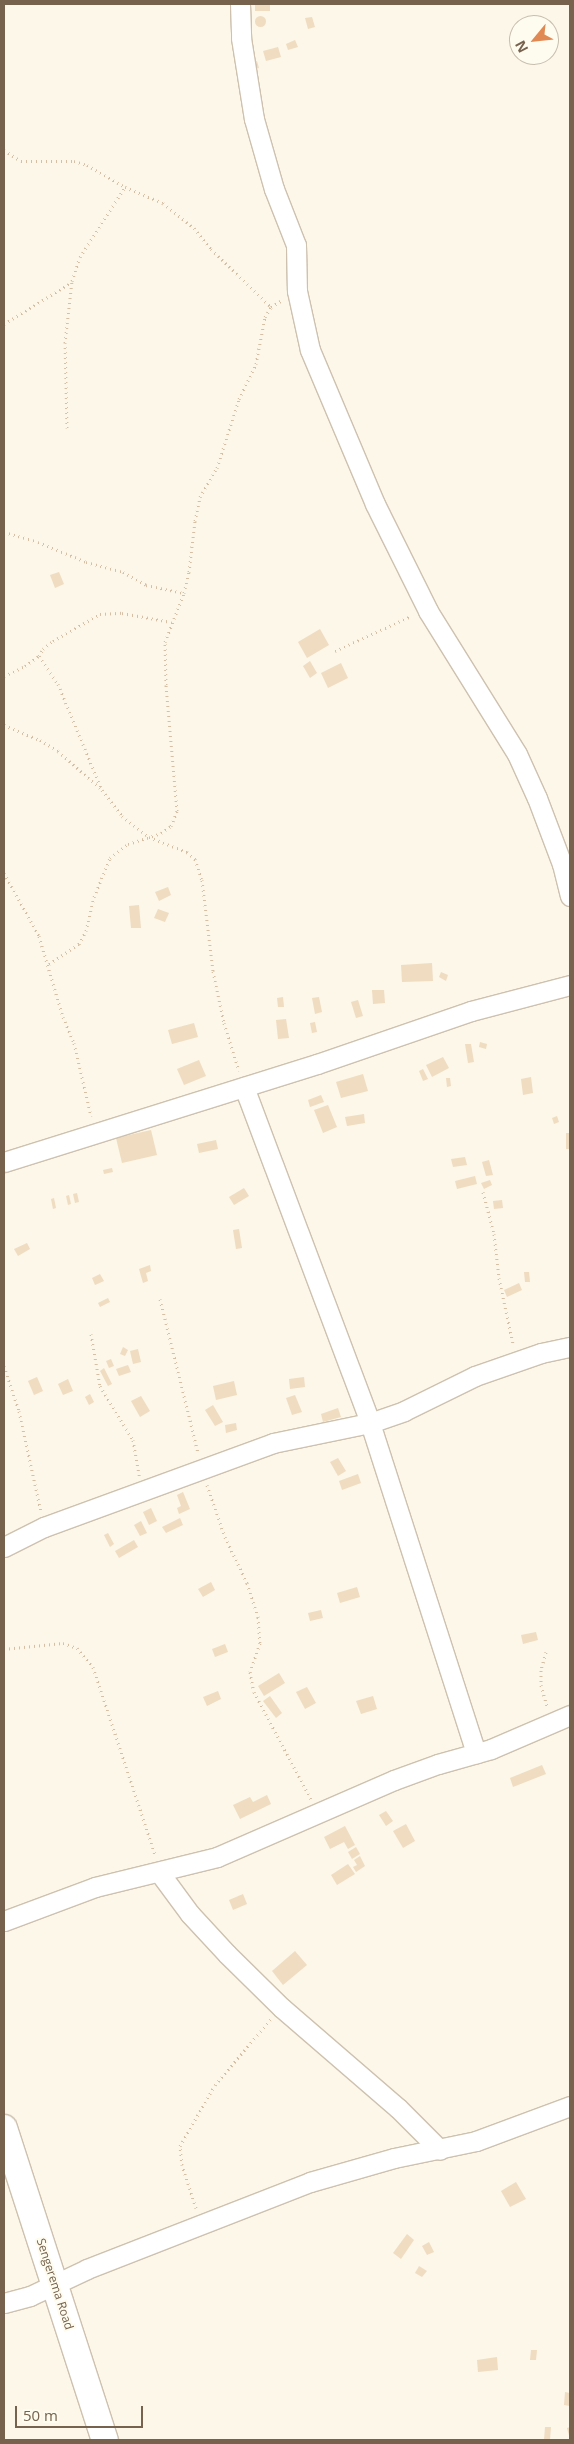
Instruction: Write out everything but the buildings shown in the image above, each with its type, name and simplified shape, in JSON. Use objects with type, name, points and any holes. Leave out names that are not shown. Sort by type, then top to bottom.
[{"type":"main road","name":"Sengerema Road","points":[[4,2128],[105,2440]]},
{"type":"street","points":[[240,4],[241,38],[254,119],[271,182],[296,245],[297,291],[310,350],[316,368],[358,459],[375,504],[428,611],[517,754],[538,798],[562,864],[570,896]]},
{"type":"street","points":[[4,1162],[244,1087],[471,1011],[570,985]]},
{"type":"street","points":[[244,1087],[370,1423],[476,1753]]},
{"type":"street","points":[[4,1547],[44,1527],[273,1443],[370,1423],[404,1410],[475,1376],[541,1353],[570,1347]]},
{"type":"street","points":[[4,1921],[95,1887],[217,1857],[394,1780],[438,1764],[491,1749],[570,1714]]},
{"type":"street","points":[[159,1872],[190,1914],[227,1954],[282,2008],[398,2108],[440,2150]]},
{"type":"street","points":[[4,2303],[56,2285],[87,2269],[310,2182],[394,2158],[440,2150],[476,2141],[570,2106]]},
{"type":"path","points":[[4,150],[21,161],[74,161],[87,164],[125,187],[163,203],[176,212],[271,307]]},
{"type":"path","points":[[67,428],[64,376],[65,343],[72,281],[80,257],[125,187]]},
{"type":"path","points":[[4,324],[72,281]]},
{"type":"path","points":[[49,964],[79,944],[86,931],[94,898],[110,858],[128,844],[161,834],[171,826],[177,811],[165,642],[171,622],[184,593],[200,497],[217,468],[239,399],[256,364],[262,328],[271,307],[297,291]]},
{"type":"path","points":[[4,532],[38,542],[86,562],[122,572],[146,584],[184,593]]},
{"type":"path","points":[[335,651],[384,627],[428,611]]},
{"type":"path","points":[[4,676],[25,666],[39,656],[43,649],[53,641],[100,614],[122,613],[171,622]]},
{"type":"path","points":[[39,656],[58,684],[102,790]]},
{"type":"path","points":[[4,725],[40,740],[58,751],[102,790],[122,816],[148,837],[187,852],[196,858],[202,880],[213,971],[224,1024],[244,1087]]},
{"type":"path","points":[[4,873],[40,936],[49,964],[53,987],[74,1043],[95,1134]]},
{"type":"path","points":[[483,1192],[494,1234],[499,1278],[511,1330],[515,1362]]},
{"type":"path","points":[[160,1299],[202,1469],[225,1537],[247,1582],[258,1617],[260,1644],[250,1672],[254,1692],[318,1813]]},
{"type":"path","points":[[91,1334],[100,1386],[133,1440],[139,1467],[140,1491]]},
{"type":"path","points":[[4,1366],[19,1411],[44,1527]]},
{"type":"path","points":[[4,1649],[63,1643],[77,1648],[94,1667],[154,1847],[159,1872]]},
{"type":"path","points":[[546,1652],[541,1670],[542,1686],[552,1721]]},
{"type":"path","points":[[203,2225],[182,2165],[180,2146],[215,2085],[243,2050],[282,2008]]}]
